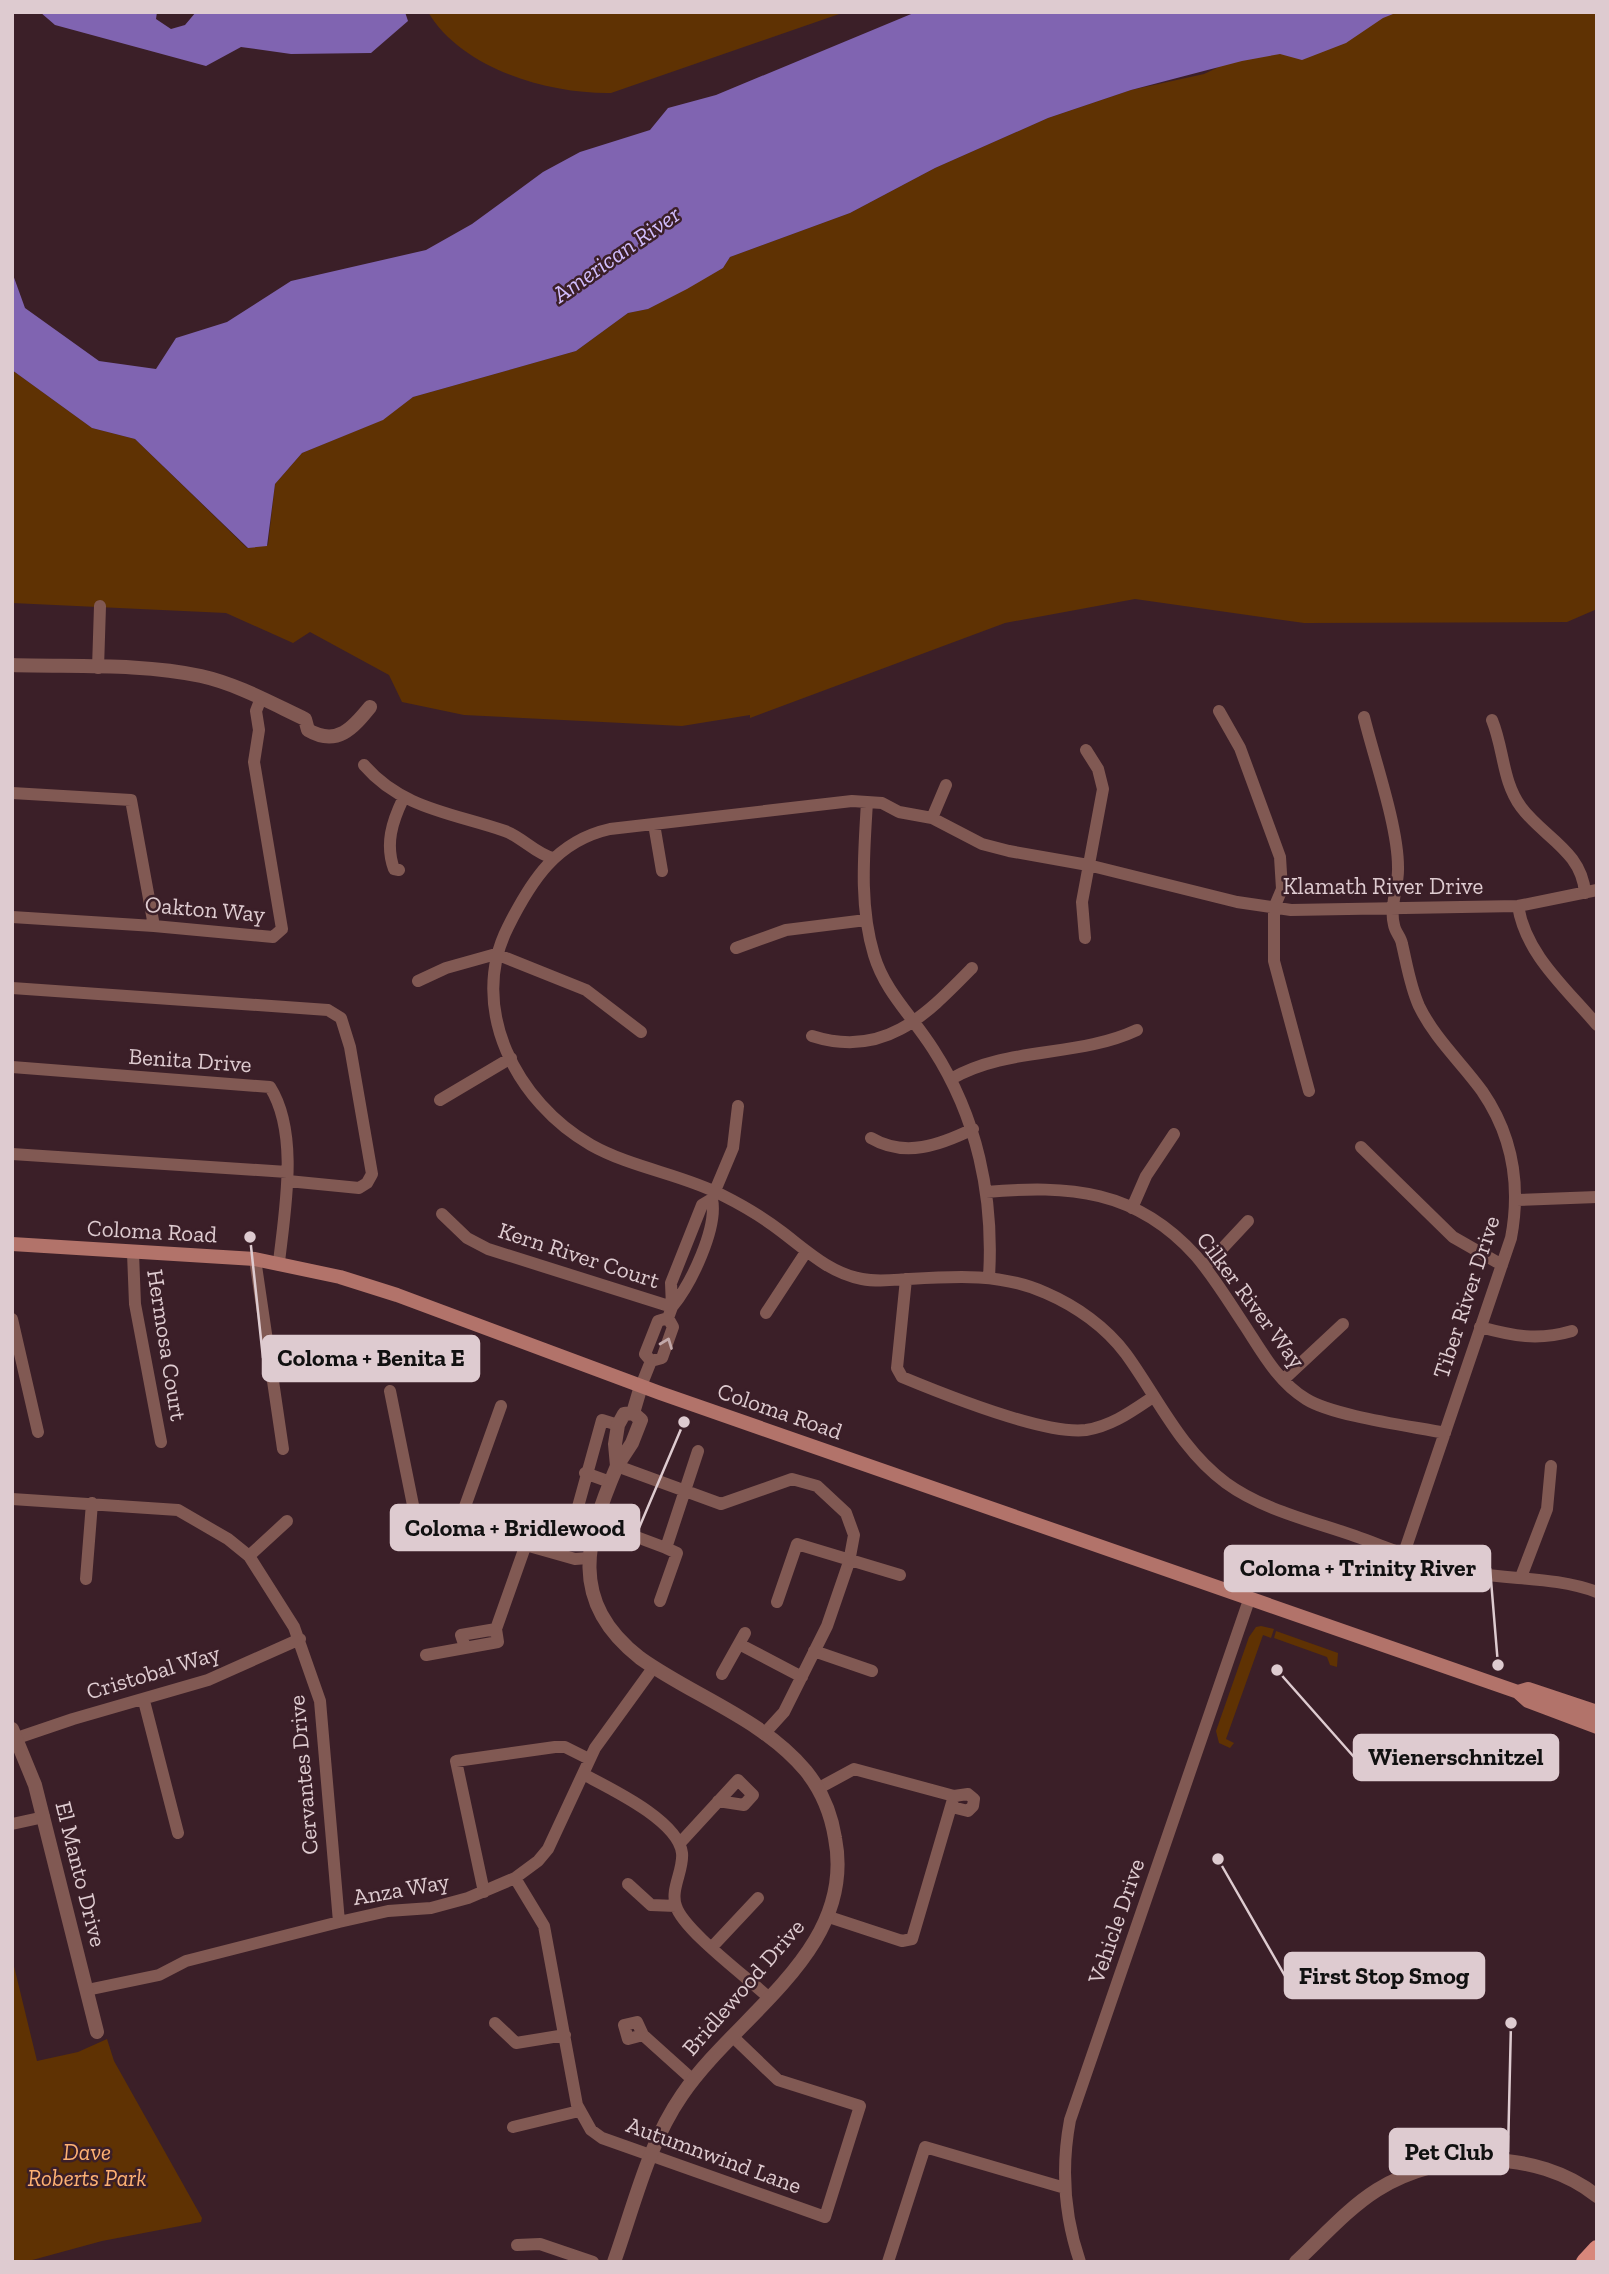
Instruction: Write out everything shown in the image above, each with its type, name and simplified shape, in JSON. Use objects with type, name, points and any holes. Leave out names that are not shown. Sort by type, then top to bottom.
[{"type":"main road","name":"Coloma Road","points":[[12,1244],[279,1262],[397,1295],[641,1386],[1518,1692],[1528,1701],[1597,1727]]},
{"type":"main road","name":"Coloma Road","points":[[1518,1692],[1528,1689],[1597,1713]]},
{"type":"main road","points":[[1585,2262],[1597,2249]]},
{"type":"street","points":[[98,668],[100,606]]},
{"type":"street","points":[[12,665],[189,673],[227,683],[261,698],[305,719],[308,730],[329,737],[349,732],[370,707]]},
{"type":"street","name":"Oakton Way","points":[[12,917],[274,937],[282,929],[254,762],[259,730],[256,710],[261,698]]},
{"type":"street","points":[[1219,711],[1240,748],[1280,857],[1282,889],[1275,908],[1276,977],[1309,1091]]},
{"type":"street","points":[[1364,716],[1399,869],[1393,910]]},
{"type":"street","points":[[1492,720],[1502,744],[1511,791],[1524,811],[1565,848],[1591,891]]},
{"type":"street","points":[[1085,938],[1082,902],[1103,789],[1098,769],[1086,750]]},
{"type":"street","points":[[364,765],[387,789],[403,799],[506,831],[553,858]]},
{"type":"street","points":[[932,818],[946,785]]},
{"type":"street","points":[[12,793],[131,800],[154,926]]},
{"type":"street","points":[[399,870],[394,869],[389,839],[403,799]]},
{"type":"street","name":"Klamath River Drive","points":[[1591,891],[1518,906],[1314,911],[1275,908],[1088,864],[1070,864],[982,844],[932,818],[899,811],[882,803],[852,801],[594,832],[580,838],[553,858],[524,895],[496,954],[491,990],[493,1012],[503,1044],[545,1108],[583,1140],[608,1154],[713,1195],[762,1218],[825,1265],[856,1278],[880,1282],[989,1277],[1030,1286],[1076,1308],[1110,1335],[1125,1353],[1191,1450],[1209,1468],[1238,1491],[1284,1512],[1462,1571],[1559,1581],[1597,1592]]},
{"type":"street","points":[[867,802],[863,838],[866,920],[879,971],[896,1001],[914,1021],[951,1079],[973,1129],[986,1192],[989,1277]]},
{"type":"street","points":[[654,824],[662,871]]},
{"type":"street","points":[[1518,906],[1522,929],[1551,976],[1597,1025]]},
{"type":"street","name":"Tiber River Drive","points":[[1393,910],[1394,925],[1402,941],[1410,982],[1427,1021],[1481,1090],[1502,1126],[1513,1159],[1516,1200],[1511,1238],[1405,1553]]},
{"type":"street","points":[[736,948],[786,930],[866,920]]},
{"type":"street","points":[[418,981],[446,968],[496,954],[586,990],[641,1032]]},
{"type":"street","points":[[812,1036],[838,1043],[862,1043],[888,1037],[914,1021],[972,968]]},
{"type":"street","points":[[12,988],[328,1010],[341,1018],[350,1046],[372,1174],[367,1183],[359,1188],[288,1177],[12,1154]]},
{"type":"street","points":[[951,1079],[982,1063],[1096,1045],[1137,1030]]},
{"type":"street","points":[[440,1100],[511,1058]]},
{"type":"street","name":"Benita Drive","points":[[12,1067],[270,1087],[281,1105],[288,1177],[279,1262]]},
{"type":"street","points":[[641,1386],[651,1361],[645,1354],[658,1321],[670,1312],[671,1283],[702,1205],[713,1195],[733,1148],[738,1106]]},
{"type":"street","points":[[871,1138],[893,1147],[910,1149],[942,1142],[973,1129]]},
{"type":"street","points":[[1132,1208],[1146,1176],[1174,1134]]},
{"type":"street","points":[[1361,1147],[1452,1237],[1502,1265]]},
{"type":"street","name":"Cilker River Way","points":[[986,1192],[1059,1188],[1100,1195],[1132,1208],[1166,1228],[1205,1267],[1283,1380],[1319,1406],[1445,1433]]},
{"type":"street","points":[[1516,1200],[1597,1196]]},
{"type":"street","name":"Kern River Court","points":[[442,1214],[467,1238],[488,1249],[670,1312]]},
{"type":"street","points":[[1205,1267],[1248,1221]]},
{"type":"street","points":[[766,1312],[806,1252]]},
{"type":"street","name":"Hermosa Court","points":[[133,1253],[135,1304],[161,1443]]},
{"type":"street","points":[[255,1259],[283,1450]]},
{"type":"street","points":[[906,1279],[897,1368],[902,1377],[1053,1429],[1100,1427],[1117,1421],[1153,1397]]},
{"type":"street","points":[[12,1319],[38,1432]]},
{"type":"street","points":[[1283,1380],[1343,1324]]},
{"type":"street","points":[[1480,1327],[1524,1338],[1546,1338],[1572,1331]]},
{"type":"street","name":"Bridlewood Drive","points":[[614,2262],[652,2154],[668,2118],[693,2080],[816,1942],[829,1917],[836,1892],[838,1853],[829,1811],[819,1788],[790,1755],[764,1734],[653,1668],[631,1651],[611,1630],[593,1590],[588,1558],[590,1536],[617,1466],[632,1443],[641,1420],[633,1413],[641,1386]]},
{"type":"street","points":[[390,1391],[417,1525],[422,1531],[487,1534],[525,1547],[575,1559],[588,1558]]},
{"type":"street","points":[[463,1532],[463,1512],[500,1406]]},
{"type":"street","points":[[590,1536],[571,1532],[585,1473],[603,1420],[618,1425],[624,1414],[633,1413]]},
{"type":"street","name":"Bridlewood Drive","points":[[617,1466],[618,1425]]},
{"type":"street","points":[[666,1548],[698,1451]]},
{"type":"street","points":[[617,1466],[721,1504],[792,1479],[817,1486],[846,1513],[854,1535],[849,1562],[827,1626],[783,1712],[764,1734]]},
{"type":"street","points":[[1521,1577],[1547,1509],[1551,1466]]},
{"type":"street","points":[[585,1473],[610,1482]]},
{"type":"street","name":"Cervantes Drive","points":[[12,1499],[178,1510],[228,1539],[249,1556],[300,1639],[320,1701],[339,1922]]},
{"type":"street","points":[[86,1579],[92,1503]]},
{"type":"street","points":[[249,1556],[287,1521]]},
{"type":"street","points":[[626,1534],[677,1553],[660,1601]]},
{"type":"street","points":[[777,1602],[797,1545],[900,1575]]},
{"type":"street","points":[[426,1655],[498,1642],[496,1629],[525,1547]]},
{"type":"street","name":"Vehicle Drive","points":[[1080,2262],[1068,2220],[1065,2188],[1066,2140],[1074,2104],[1249,1600]]},
{"type":"street","points":[[722,1674],[742,1638],[802,1677]]},
{"type":"street","name":"Cristobal Way","points":[[15,1734],[144,1701],[208,1680],[300,1639]]},
{"type":"street","points":[[814,1651],[872,1671]]},
{"type":"street","name":"Anza Way","points":[[88,1990],[159,1975],[186,1961],[339,1922],[388,1912],[431,1908],[484,1892],[515,1878],[548,1849],[589,1759],[653,1668]]},
{"type":"street","points":[[144,1701],[178,1833]]},
{"type":"street","name":"El Manto Drive","points":[[15,1734],[36,1785],[97,2032]]},
{"type":"street","points":[[484,1892],[456,1761],[555,1746],[565,1747],[589,1759]]},
{"type":"street","points":[[819,1788],[854,1769],[953,1801],[912,1939],[902,1941],[829,1917]]},
{"type":"street","points":[[583,1774],[637,1802],[680,1843],[682,1857],[676,1906],[683,1920],[768,1997]]},
{"type":"street","points":[[680,1843],[718,1801]]},
{"type":"street","points":[[12,1824],[44,1817]]},
{"type":"street","points":[[513,2127],[579,2111],[544,1926],[515,1878]]},
{"type":"street","points":[[628,1884],[651,1905],[676,1906]]},
{"type":"street","points":[[712,1947],[758,1898]]},
{"type":"street","points":[[495,2023],[516,2043],[565,2035]]},
{"type":"street","points":[[643,2035],[693,2080]]},
{"type":"street","name":"Autumnwind Lane","points":[[579,2111],[591,2130],[602,2137],[825,2217],[860,2106],[778,2080],[732,2036]]},
{"type":"street","points":[[888,2262],[925,2147],[1065,2188]]},
{"type":"street","points":[[1296,2262],[1376,2191],[1443,2164],[1465,2160],[1507,2161],[1543,2169],[1597,2196]]},
{"type":"street","points":[[517,2245],[540,2244],[593,2262]]},
{"type":"green space","points":[[428,12],[845,12],[611,93],[561,89],[534,83],[484,63],[462,49],[443,32]]},
{"type":"green space","points":[[1336,12],[1597,12],[1597,609],[1567,622],[1304,623],[1135,599],[1005,623],[750,718],[750,715],[682,726],[464,715],[402,702],[389,675],[310,632],[293,643],[226,613],[12,603],[12,370],[92,428],[135,439],[247,548],[268,545],[275,484],[302,453],[382,420],[413,397],[576,351],[628,313],[648,309],[723,268],[730,257],[850,213],[935,168],[1048,118],[1131,90],[1204,74]]},
{"type":"green space","points":[[1256,1627],[1274,1629],[1271,1638],[1263,1635],[1226,1739],[1234,1743],[1230,1748],[1219,1743],[1216,1731],[1249,1637]]},
{"type":"green space","points":[[1276,1631],[1338,1653],[1337,1667],[1330,1665],[1327,1657],[1274,1638]]},
{"type":"green space","name":"Dave Roberts Park","points":[[12,1958],[37,2061],[78,2052],[107,2039],[114,2061],[202,2218],[201,2222],[102,2241],[25,2262],[12,2262]]},
{"type":"water","points":[[40,12],[157,12],[156,19],[171,29],[185,25],[196,12],[405,12],[408,21],[371,53],[291,54],[241,47],[206,66],[55,25]]},
{"type":"water","name":"American River","points":[[916,12],[1398,12],[1383,18],[1346,43],[1302,60],[1280,54],[1242,61],[1131,90],[1048,118],[935,168],[850,213],[730,257],[723,268],[648,309],[628,313],[576,351],[413,397],[383,420],[302,453],[275,484],[267,546],[248,548],[135,439],[92,428],[12,370],[12,272],[25,308],[99,361],[156,369],[176,338],[227,322],[291,281],[426,250],[472,224],[543,172],[580,152],[650,130],[668,108],[716,95]]},
{"type":"place","name":"Coloma + Benita E","points":[[250,1237]]},
{"type":"place","name":"Coloma + Bridlewood","points":[[684,1422]]},
{"type":"place","name":"Coloma + Trinity River","points":[[1498,1665]]},
{"type":"place","name":"Wienerschnitzel","points":[[1277,1670]]},
{"type":"place","name":"First Stop Smog","points":[[1218,1859]]},
{"type":"place","name":"Pet Club","points":[[1511,2023]]}]
